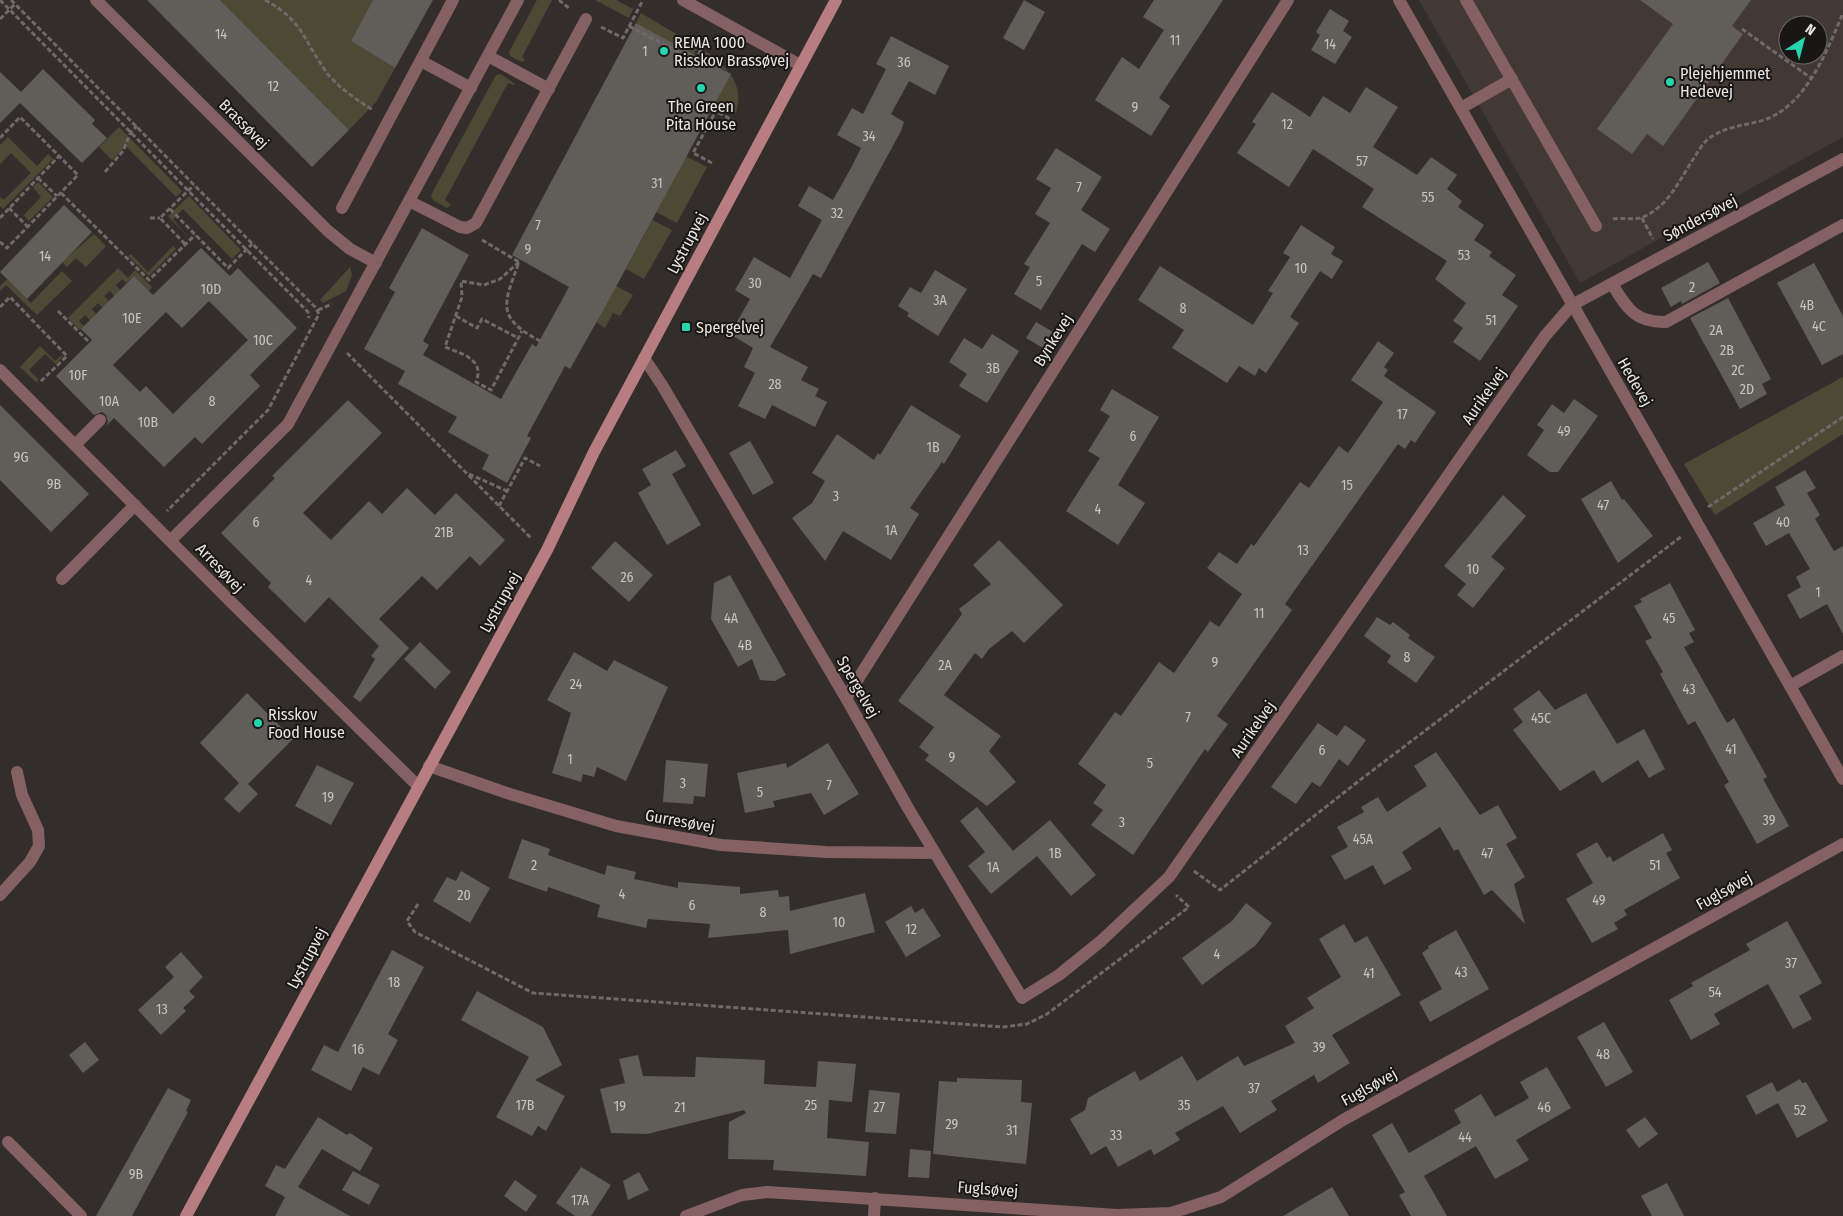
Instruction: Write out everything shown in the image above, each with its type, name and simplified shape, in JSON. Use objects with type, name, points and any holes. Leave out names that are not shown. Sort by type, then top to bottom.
[{"type":"street","name":"Brassøvej","points":[[96,0],[328,231],[350,249],[376,263]]},
{"type":"street","points":[[342,208],[454,0]]},
{"type":"street","points":[[171,540],[284,428],[334,340],[518,0]]},
{"type":"street","points":[[683,0],[800,65]]},
{"type":"street","name":"Lystrupvej","points":[[186,1216],[547,550],[594,452],[836,0]]},
{"type":"street","name":"Bynkevej","points":[[846,698],[1288,0]]},
{"type":"street","name":"Hedevej","points":[[1399,0],[1843,779]]},
{"type":"street","points":[[1466,0],[1596,226]]},
{"type":"street","points":[[409,201],[460,227],[467,228],[474,225],[586,19]]},
{"type":"street","points":[[488,56],[549,89]]},
{"type":"street","points":[[421,61],[471,88]]},
{"type":"street","points":[[1461,108],[1512,79]]},
{"type":"street","name":"Søndersøvej","points":[[1572,305],[1843,159]]},
{"type":"street","points":[[1612,284],[1625,305],[1636,315],[1651,322],[1666,322],[1843,225]]},
{"type":"street","name":"Aurikelvej","points":[[935,852],[988,945],[1022,998],[1066,970],[1101,941],[1162,883],[1180,861],[1545,336],[1572,305]]},
{"type":"street","name":"Spergelvej","points":[[644,358],[662,385],[935,852]]},
{"type":"street","name":"Arresøvej","points":[[0,370],[418,786]]},
{"type":"street","points":[[75,445],[100,420]]},
{"type":"street","points":[[62,579],[135,505]]},
{"type":"street","points":[[1790,686],[1843,656]]},
{"type":"street","name":"Gurresøvej","points":[[429,766],[510,794],[616,826],[711,844],[826,852],[935,852]]},
{"type":"street","points":[[0,895],[30,862],[39,846],[38,830],[22,795],[17,772]]},
{"type":"street","name":"Fuglsøvej","points":[[686,1216],[742,1195],[767,1192],[1117,1215],[1171,1213],[1221,1197],[1342,1120],[1843,844]]},
{"type":"street","points":[[8,1142],[58,1196],[81,1216]]},
{"type":"street","points":[[874,1216],[875,1198]]},
{"type":"path","points":[[0,0],[308,312],[308,318]]},
{"type":"path","points":[[12,0],[315,307],[318,317],[268,410],[154,524]]},
{"type":"path","points":[[265,0],[298,26],[332,78],[359,102],[390,119]]},
{"type":"path","points":[[586,19],[625,39],[629,26],[643,0]]},
{"type":"path","points":[[0,19],[15,4]]},
{"type":"path","points":[[1596,226],[1615,218],[1642,218],[1660,207],[1705,141],[1718,132],[1766,119],[1784,108],[1797,96],[1811,78],[1843,13]]},
{"type":"path","points":[[629,26],[694,61],[718,19]]},
{"type":"path","points":[[1742,29],[1811,78]]},
{"type":"path","points":[[712,163],[692,153],[714,110],[734,121]]},
{"type":"path","points":[[0,138],[20,118],[78,174],[7,248],[0,242]]},
{"type":"path","points":[[105,172],[126,147],[131,132],[137,126]]},
{"type":"path","points":[[1,216],[59,156]]},
{"type":"path","points":[[38,178],[59,194],[149,280],[195,235]]},
{"type":"path","points":[[150,218],[160,218],[194,185]]},
{"type":"path","points":[[9,208],[28,227]]},
{"type":"path","points":[[170,209],[228,268],[252,244]]},
{"type":"path","points":[[160,218],[186,244]]},
{"type":"path","points":[[1642,218],[1662,257]]},
{"type":"path","points":[[499,250],[519,262]]},
{"type":"path","points":[[519,262],[500,280],[484,285],[461,281],[462,297],[445,346],[476,363],[479,369],[476,382],[490,390],[522,331]]},
{"type":"path","points":[[519,262],[506,305],[508,317],[522,331],[540,340]]},
{"type":"path","points":[[0,307],[10,297],[67,356],[35,387]]},
{"type":"path","points":[[58,311],[89,342]]},
{"type":"path","points":[[456,316],[477,328],[482,318],[518,338]]},
{"type":"path","points":[[334,340],[499,506],[547,550]]},
{"type":"path","points":[[1180,861],[1220,890],[1360,780],[1672,543],[1697,522],[1709,506],[1843,417]]},
{"type":"path","points":[[499,506],[525,458],[540,466]]},
{"type":"path","points":[[467,474],[507,491]]},
{"type":"path","points":[[418,904],[408,921],[415,932],[533,993],[1002,1027],[1027,1024],[1047,1014],[1189,906],[1162,883]]},
{"type":"shaded area","points":[[220,0],[373,0],[351,41],[395,68],[376,102],[349,130]]},
{"type":"shaded area","points":[[537,0],[552,0],[522,57],[525,60],[522,62],[510,56],[509,52]]},
{"type":"shaded area","points":[[595,0],[616,0],[633,9],[629,18]]},
{"type":"shaded area","points":[[1419,0],[1843,0],[1843,137],[1580,283]]},
{"type":"shaded area","points":[[641,13],[698,47],[694,54],[636,23]]},
{"type":"shaded area","points":[[705,51],[720,63],[728,72],[701,58]]},
{"type":"shaded area","points":[[501,74],[515,84],[508,83],[445,200],[451,205],[447,208],[433,200],[431,195],[496,75]]},
{"type":"shaded area","points":[[730,74],[738,93],[736,113],[716,102]]},
{"type":"shaded area","points":[[119,127],[182,191],[176,197],[126,146],[112,160],[99,147]]},
{"type":"shaded area","points":[[8,137],[37,166],[48,154],[53,159],[3,209],[0,206],[0,197],[4,200],[31,173],[11,153],[0,164],[0,145]]},
{"type":"shaded area","points":[[686,156],[707,167],[677,223],[656,212]]},
{"type":"shaded area","points":[[38,182],[53,197],[29,221],[24,215],[41,197],[33,187]]},
{"type":"shaded area","points":[[189,196],[241,250],[232,259],[183,209],[173,219],[188,237],[168,216]]},
{"type":"shaded area","points":[[652,220],[672,230],[644,279],[626,269]]},
{"type":"shaded area","points":[[94,234],[106,246],[86,267],[76,258],[67,267],[62,262]]},
{"type":"shaded area","points":[[173,246],[176,249],[149,276],[128,256],[131,254],[148,272]]},
{"type":"shaded area","points":[[350,267],[352,275],[346,291],[323,303],[320,300]]},
{"type":"shaded area","points":[[118,268],[128,278],[135,270],[152,287],[149,291],[134,276],[126,283],[122,279],[116,285],[120,290],[114,296],[110,291],[104,296],[109,301],[103,308],[98,303],[92,309],[96,314],[90,320],[85,315],[79,321],[84,326],[80,330],[68,318]]},
{"type":"shaded area","points":[[62,271],[72,281],[37,315],[6,285],[0,291],[0,286],[7,279],[31,303]]},
{"type":"shaded area","points":[[616,286],[633,295],[620,316],[613,313],[605,328],[596,322]]},
{"type":"shaded area","points":[[40,346],[55,361],[63,356],[56,364],[45,354],[29,370],[39,380],[36,382],[20,367]]},
{"type":"shaded area","points":[[1843,377],[1843,434],[1715,515],[1684,464]]},
{"type":"building","points":[[147,0],[220,0],[349,130],[312,167]]},
{"type":"building","points":[[373,0],[433,0],[395,68],[351,41]]},
{"type":"building","points":[[1024,0],[1045,12],[1024,50],[1003,38]]},
{"type":"building","points":[[1154,0],[1223,0],[1159,98],[1170,106],[1151,136],[1095,100],[1122,57],[1139,69],[1164,30],[1143,17]]},
{"type":"building","name":"Plejehjemmet Hedevej","points":[[1640,0],[1751,0],[1732,26],[1743,34],[1663,146],[1647,134],[1632,154],[1597,129],[1673,24]]},
{"type":"building","points":[[1330,9],[1349,21],[1343,31],[1352,37],[1335,64],[1311,50],[1320,35],[1316,32]]},
{"type":"building","points":[[636,23],[731,74],[570,369],[565,366],[527,436],[531,438],[507,483],[482,469],[489,455],[448,432],[457,417],[398,384],[405,371],[364,349],[395,292],[389,288],[422,228],[469,255],[423,341],[429,345],[423,355],[501,399],[532,344],[536,347],[569,287],[512,255]]},
{"type":"building","points":[[891,36],[949,66],[935,95],[909,81],[891,114],[904,122],[901,131],[821,278],[813,274],[770,347],[808,367],[801,380],[819,389],[815,396],[827,402],[815,427],[772,405],[765,419],[738,406],[755,373],[744,367],[753,348],[730,334],[750,299],[735,290],[754,257],[790,278],[822,220],[798,206],[809,186],[833,200],[851,168],[861,148],[837,135],[852,108],[863,114],[886,69],[876,64]]},
{"type":"building","points":[[43,69],[95,120],[92,124],[107,138],[82,163],[20,103],[0,123],[0,72],[21,92]]},
{"type":"building","points":[[1366,87],[1398,107],[1373,147],[1417,175],[1431,157],[1457,175],[1447,189],[1462,201],[1458,207],[1484,225],[1474,240],[1492,252],[1489,256],[1516,275],[1502,295],[1518,306],[1480,361],[1453,342],[1463,328],[1453,321],[1466,303],[1435,279],[1447,261],[1362,207],[1374,189],[1313,149],[1289,187],[1237,153],[1256,124],[1252,122],[1272,92],[1310,117],[1323,96],[1350,113]]},
{"type":"building","points":[[1056,148],[1102,177],[1081,210],[1110,229],[1095,252],[1082,244],[1041,310],[1014,294],[1030,267],[1024,264],[1050,223],[1035,214],[1051,188],[1036,179]]},
{"type":"building","points":[[64,205],[92,232],[27,299],[0,272]]},
{"type":"building","points":[[1301,225],[1335,247],[1331,254],[1343,261],[1332,279],[1320,271],[1290,317],[1299,323],[1266,373],[1259,368],[1255,376],[1239,366],[1227,383],[1172,348],[1184,330],[1138,300],[1160,266],[1253,325],[1273,293],[1268,291],[1290,257],[1283,253]]},
{"type":"building","points":[[201,248],[230,276],[238,268],[297,328],[250,375],[260,386],[202,444],[195,437],[164,467],[114,418],[106,426],[108,422],[106,415],[102,412],[94,415],[56,376],[92,340],[81,329],[134,276],[153,295]],"holes":[[[209,301],[248,340],[173,414],[146,386],[140,392],[113,365],[166,312],[182,328]]]},
{"type":"building","points":[[1708,262],[1720,283],[1682,304],[1681,301],[1671,307],[1661,288]]},
{"type":"building","points":[[1814,263],[1843,316],[1843,354],[1822,365],[1777,283]]},
{"type":"building","points":[[935,270],[967,289],[938,336],[907,316],[909,313],[898,306],[910,287],[921,293]]},
{"type":"building","points":[[1728,298],[1771,379],[1762,384],[1767,394],[1740,409],[1690,318]]},
{"type":"building","points":[[1036,322],[1053,332],[1043,348],[1026,338]]},
{"type":"building","points":[[992,334],[1019,351],[987,403],[959,386],[967,374],[949,362],[964,338],[982,349]]},
{"type":"building","points":[[1378,341],[1394,353],[1384,367],[1388,370],[1384,376],[1436,412],[1415,443],[1411,440],[1405,449],[1398,444],[1285,604],[1292,610],[1217,716],[1228,724],[1208,752],[1205,749],[1133,855],[1091,825],[1103,810],[1093,803],[1106,785],[1078,764],[1115,712],[1121,716],[1159,662],[1174,673],[1210,621],[1219,627],[1242,594],[1207,568],[1219,552],[1237,564],[1251,544],[1254,546],[1300,482],[1309,488],[1339,446],[1348,453],[1383,402],[1351,380]]},
{"type":"building","points":[[1112,389],[1159,417],[1118,485],[1145,503],[1118,545],[1066,511],[1100,458],[1088,451],[1110,416],[1100,410]]},
{"type":"building","points":[[1574,399],[1598,416],[1558,472],[1550,472],[1527,455],[1544,430],[1537,425],[1552,404],[1564,413]]},
{"type":"building","points":[[348,400],[382,433],[303,513],[331,540],[369,501],[382,514],[407,488],[435,515],[456,493],[505,540],[480,566],[470,556],[437,590],[422,576],[379,619],[409,648],[360,702],[353,697],[375,659],[371,656],[379,646],[329,597],[305,623],[268,587],[271,583],[221,533],[275,478],[272,476]]},
{"type":"building","points":[[0,405],[89,494],[51,532],[0,480]]},
{"type":"building","points":[[911,405],[961,436],[944,464],[942,462],[910,508],[919,514],[891,560],[843,531],[825,561],[792,518],[812,503],[825,481],[812,473],[837,434],[874,460],[878,453],[880,455]]},
{"type":"building","points":[[750,441],[774,483],[753,495],[729,453]]},
{"type":"building","points":[[676,450],[686,466],[672,474],[701,525],[667,545],[638,493],[651,485],[642,469]]},
{"type":"building","points":[[1805,470],[1816,488],[1807,493],[1820,515],[1815,519],[1834,551],[1843,546],[1843,634],[1827,604],[1800,619],[1787,595],[1801,587],[1796,577],[1810,569],[1789,533],[1766,546],[1753,523],[1785,505],[1775,487]]},
{"type":"building","points":[[1611,481],[1622,500],[1624,499],[1653,536],[1618,563],[1581,499]]},
{"type":"building","points":[[1503,495],[1526,516],[1491,557],[1505,568],[1473,608],[1457,595],[1466,584],[1444,566]]},
{"type":"building","points":[[999,540],[1063,605],[1024,643],[1012,631],[989,649],[982,659],[975,653],[944,695],[1001,736],[989,751],[1016,782],[987,806],[925,760],[929,755],[919,747],[934,727],[898,701],[962,614],[959,609],[991,584],[973,565]]},
{"type":"building","points":[[615,541],[653,575],[629,602],[591,568]]},
{"type":"building","points":[[730,575],[786,675],[775,681],[760,680],[752,659],[738,667],[711,619],[714,583]]},
{"type":"building","points":[[1670,583],[1695,630],[1689,633],[1694,642],[1684,647],[1727,723],[1734,718],[1767,777],[1763,779],[1789,826],[1757,844],[1724,785],[1729,782],[1695,721],[1688,725],[1660,674],[1663,672],[1645,641],[1652,638],[1634,606],[1642,602],[1640,599]]},
{"type":"building","points":[[1377,617],[1390,625],[1393,622],[1410,635],[1408,638],[1435,657],[1416,683],[1387,662],[1391,656],[1364,636]]},
{"type":"building","points":[[420,642],[451,672],[435,689],[404,659]]},
{"type":"building","points":[[574,652],[607,671],[614,660],[668,687],[626,781],[597,767],[594,777],[583,774],[581,782],[552,773],[571,713],[547,700]]},
{"type":"building","points":[[1539,690],[1555,710],[1586,693],[1617,744],[1644,729],[1665,769],[1649,778],[1638,760],[1602,783],[1594,770],[1560,791],[1513,730],[1523,722],[1513,709]]},
{"type":"building","points":[[247,693],[293,739],[248,784],[258,794],[239,813],[224,799],[239,783],[200,743]]},
{"type":"building","points":[[1318,723],[1337,736],[1345,725],[1366,740],[1348,766],[1339,759],[1320,787],[1312,782],[1296,804],[1271,787]]},
{"type":"building","points":[[828,743],[859,794],[824,815],[811,793],[773,801],[775,807],[745,813],[737,773],[786,763],[787,768]]},
{"type":"building","points":[[1436,752],[1480,815],[1498,805],[1517,838],[1506,844],[1525,877],[1514,884],[1525,924],[1492,890],[1484,895],[1458,849],[1454,851],[1440,827],[1402,852],[1412,869],[1384,885],[1373,865],[1345,880],[1331,856],[1348,847],[1337,827],[1364,812],[1361,807],[1378,797],[1387,812],[1427,786],[1414,766]]},
{"type":"building","points":[[666,760],[708,764],[705,797],[694,796],[693,804],[663,802]]},
{"type":"building","points":[[317,765],[354,783],[331,825],[295,806]]},
{"type":"building","points":[[977,807],[1013,851],[1050,820],[1096,875],[1071,896],[1037,856],[991,894],[968,866],[985,852],[960,821]]},
{"type":"building","points":[[1663,833],[1672,850],[1666,853],[1680,878],[1624,910],[1627,915],[1614,923],[1618,929],[1592,943],[1566,899],[1593,883],[1576,854],[1597,842],[1607,858],[1610,856],[1613,862]]},
{"type":"building","points":[[522,839],[550,849],[548,855],[605,875],[607,865],[636,872],[634,879],[678,888],[678,882],[740,887],[740,894],[778,890],[779,897],[789,896],[790,911],[865,893],[875,932],[790,954],[788,930],[708,938],[710,924],[648,919],[646,928],[597,917],[600,905],[548,887],[547,892],[508,878]]},
{"type":"building","points":[[461,871],[490,888],[470,923],[433,901],[447,877],[456,881]]},
{"type":"building","points":[[1246,903],[1272,923],[1256,945],[1202,985],[1182,958],[1232,921]]},
{"type":"building","points":[[911,906],[915,913],[923,908],[941,936],[906,957],[885,922]]},
{"type":"building","points":[[1787,921],[1822,983],[1799,996],[1812,1019],[1793,1029],[1768,984],[1714,1014],[1720,1024],[1691,1040],[1669,1000],[1693,986],[1691,983],[1750,950],[1746,944]]},
{"type":"building","points":[[1344,924],[1355,943],[1367,936],[1401,995],[1332,1035],[1350,1063],[1318,1083],[1314,1075],[1271,1101],[1277,1110],[1240,1133],[1223,1106],[1175,1133],[1180,1140],[1154,1155],[1151,1149],[1118,1167],[1106,1146],[1091,1155],[1070,1119],[1085,1110],[1088,1098],[1135,1071],[1140,1081],[1182,1056],[1197,1081],[1238,1056],[1244,1066],[1295,1043],[1285,1026],[1314,1008],[1307,998],[1341,977],[1319,939]]},
{"type":"building","points":[[1456,930],[1489,989],[1430,1022],[1419,1002],[1442,989],[1422,953],[1429,948],[1428,946]]},
{"type":"building","points":[[392,950],[424,967],[388,1034],[398,1040],[379,1075],[363,1067],[351,1091],[311,1070],[324,1045],[338,1052]]},
{"type":"building","points":[[181,952],[203,977],[189,991],[195,997],[183,1008],[186,1011],[161,1035],[138,1010],[174,977],[165,967]]},
{"type":"building","points":[[477,991],[543,1027],[562,1065],[535,1080],[565,1096],[546,1131],[538,1126],[532,1136],[496,1117],[529,1057],[461,1020]]},
{"type":"building","points":[[1604,1022],[1633,1072],[1606,1087],[1577,1037]]},
{"type":"building","points":[[85,1042],[99,1060],[83,1073],[69,1055]]},
{"type":"building","points":[[638,1055],[643,1076],[695,1077],[696,1057],[765,1060],[764,1084],[816,1087],[818,1061],[856,1064],[852,1102],[829,1100],[827,1138],[869,1142],[866,1176],[773,1170],[774,1160],[728,1159],[729,1122],[746,1113],[744,1110],[647,1134],[611,1133],[600,1089],[625,1083],[619,1059]]},
{"type":"building","points":[[1547,1067],[1571,1108],[1516,1140],[1529,1160],[1495,1179],[1476,1146],[1424,1176],[1447,1216],[1411,1216],[1399,1195],[1405,1192],[1372,1135],[1392,1123],[1409,1153],[1461,1123],[1454,1110],[1481,1094],[1495,1117],[1529,1098],[1520,1082]]},
{"type":"building","points":[[957,1078],[1022,1080],[1021,1102],[1032,1103],[1026,1164],[933,1154],[939,1081],[957,1082]]},
{"type":"building","points":[[1800,1079],[1802,1083],[1806,1082],[1828,1121],[1797,1138],[1778,1103],[1756,1115],[1746,1096],[1772,1082],[1777,1092]]},
{"type":"building","points":[[168,1088],[191,1100],[186,1111],[188,1112],[132,1216],[96,1216]]},
{"type":"building","points":[[869,1090],[900,1093],[896,1134],[865,1132]]},
{"type":"building","points":[[318,1117],[347,1135],[350,1133],[373,1148],[360,1171],[322,1149],[298,1187],[350,1216],[275,1216],[285,1197],[265,1186],[276,1165],[285,1169]]},
{"type":"building","points":[[1645,1117],[1658,1134],[1639,1148],[1626,1130]]},
{"type":"building","points":[[910,1149],[931,1151],[929,1178],[908,1177]]},
{"type":"building","points":[[581,1167],[611,1185],[591,1216],[575,1216],[556,1203]]},
{"type":"building","points":[[353,1171],[380,1185],[369,1205],[342,1190]]},
{"type":"building","points":[[639,1172],[649,1190],[628,1200],[623,1181]]},
{"type":"building","points":[[515,1180],[537,1196],[526,1212],[504,1196]]},
{"type":"building","points":[[1667,1183],[1684,1216],[1652,1216],[1641,1196]]},
{"type":"building","points":[[1332,1187],[1349,1216],[1283,1216]]},
{"type":"place","name":"REMA 1000 Risskov Brassøvej","points":[[664,51]]},
{"type":"place","name":"Plejehjemmet Hedevej","points":[[1670,82]]},
{"type":"place","name":"The Green Pita House","points":[[701,88]]},
{"type":"place","name":"Spergelvej","points":[[686,327]]},
{"type":"place","name":"Risskov Food House","points":[[258,723]]}]
